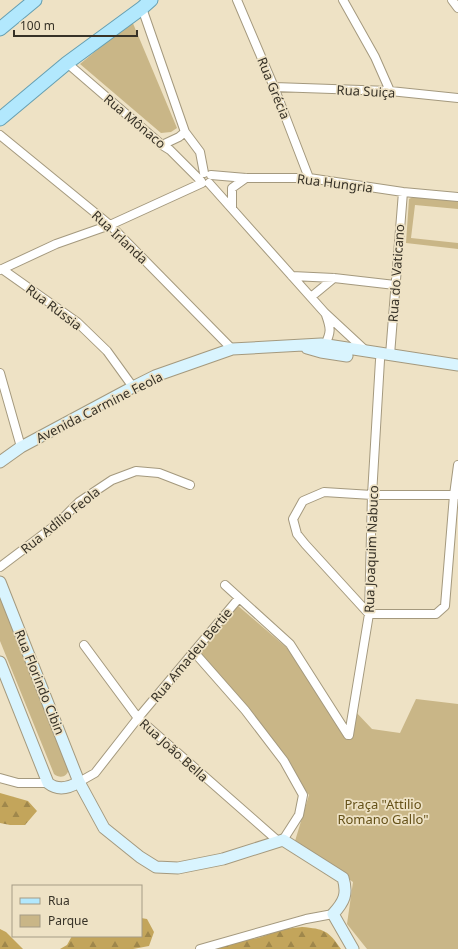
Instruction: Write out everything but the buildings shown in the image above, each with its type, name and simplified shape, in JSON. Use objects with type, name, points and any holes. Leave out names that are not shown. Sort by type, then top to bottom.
[{"type":"main road","points":[[0,29],[29,2]]},
{"type":"main road","points":[[0,119],[67,63],[146,4]]},
{"type":"main road","name":"Avenida Carmine Feola","points":[[0,462],[21,447],[133,387],[156,376],[232,348],[324,345],[366,351],[385,357],[458,372]]},
{"type":"main road","name":"Avenida Carmine Feola","points":[[296,346],[321,352],[458,365]]},
{"type":"main road","name":"Rua Florindo Cibin","points":[[0,582],[79,782],[104,828],[140,857],[156,866],[178,868],[223,860],[281,841]]},
{"type":"main road","points":[[0,662],[2,675],[48,783],[53,787],[59,788],[71,787],[79,782]]},
{"type":"main road","points":[[281,841],[343,878],[346,888],[341,904],[333,914],[353,949]]},
{"type":"street","name":"Rua Grécia","points":[[237,0],[274,87],[309,178]]},
{"type":"street","points":[[343,0],[375,57],[390,91]]},
{"type":"street","points":[[452,0],[458,8]]},
{"type":"street","name":"Rua Mônaco","points":[[146,4],[185,132],[200,152],[205,179]]},
{"type":"street","name":"Rua Mônaco","points":[[67,63],[162,145],[205,179],[325,313],[366,351]]},
{"type":"street","name":"Rua Suiça","points":[[274,87],[390,91],[458,98]]},
{"type":"street","points":[[162,145],[185,132]]},
{"type":"street","name":"Rua Irlanda","points":[[0,135],[110,225],[232,348]]},
{"type":"street","points":[[232,208],[232,188],[246,178]]},
{"type":"street","name":"Rua Hungria","points":[[1,270],[56,244],[110,225],[205,179],[309,178],[403,192],[458,197]]},
{"type":"street","name":"Rua do Vaticano","points":[[385,357],[395,285],[403,192]]},
{"type":"street","name":"Rua Rússia","points":[[1,270],[77,322],[107,351],[133,387]]},
{"type":"street","points":[[292,276],[334,278],[395,285]]},
{"type":"street","points":[[311,297],[334,278]]},
{"type":"street","name":"Rua Mônaco","points":[[324,345],[330,331],[330,326],[325,313]]},
{"type":"street","name":"Rua Joaquim Nabuco","points":[[239,598],[290,644],[348,735],[350,733],[369,614],[372,495],[385,357]]},
{"type":"street","points":[[0,374],[21,447]]},
{"type":"street","points":[[456,495],[372,495],[324,492],[304,501],[293,519],[297,534],[369,614],[436,614],[445,606],[456,495],[458,465]]},
{"type":"street","name":"Rua Adílio Feola","points":[[0,567],[57,524],[79,502],[112,480],[136,471],[159,473],[190,485]]},
{"type":"street","points":[[225,585],[239,598]]},
{"type":"street","name":"Rua Amadeu Bertie","points":[[79,782],[94,773],[138,718],[239,598]]},
{"type":"street","name":"Rua João Bella","points":[[84,645],[138,718],[281,841]]},
{"type":"street","points":[[194,652],[245,710],[284,761],[303,795],[299,815],[281,841]]},
{"type":"street","points":[[0,778],[18,783],[48,783]]},
{"type":"street","points":[[200,949],[306,918],[333,914]]},
{"type":"green space","points":[[132,21],[177,128],[171,132],[161,133],[80,64]]},
{"type":"green space","points":[[413,197],[458,200],[458,209],[415,205],[411,238],[458,243],[458,249],[406,243],[409,199]]},
{"type":"green space","points":[[0,595],[69,768],[67,773],[61,777],[54,774],[0,641]]},
{"type":"green space","name":"Praça \"Attilio Romano Gallo\"","points":[[237,605],[287,648],[349,740],[354,710],[372,729],[400,733],[416,699],[458,704],[458,949],[367,949],[347,924],[353,882],[295,841],[309,795],[259,729],[194,652]]},
{"type":"green space","points":[[0,793],[28,801],[37,811],[25,825],[0,823]]},
{"type":"green space","points":[[142,918],[147,919],[154,932],[149,946],[133,949],[60,949],[67,945],[71,937],[142,937]]},
{"type":"green space","points":[[302,927],[321,930],[329,934],[341,949],[214,949],[235,942],[258,938],[284,929]]},
{"type":"green space","points":[[0,929],[6,932],[23,949],[0,949]]}]
